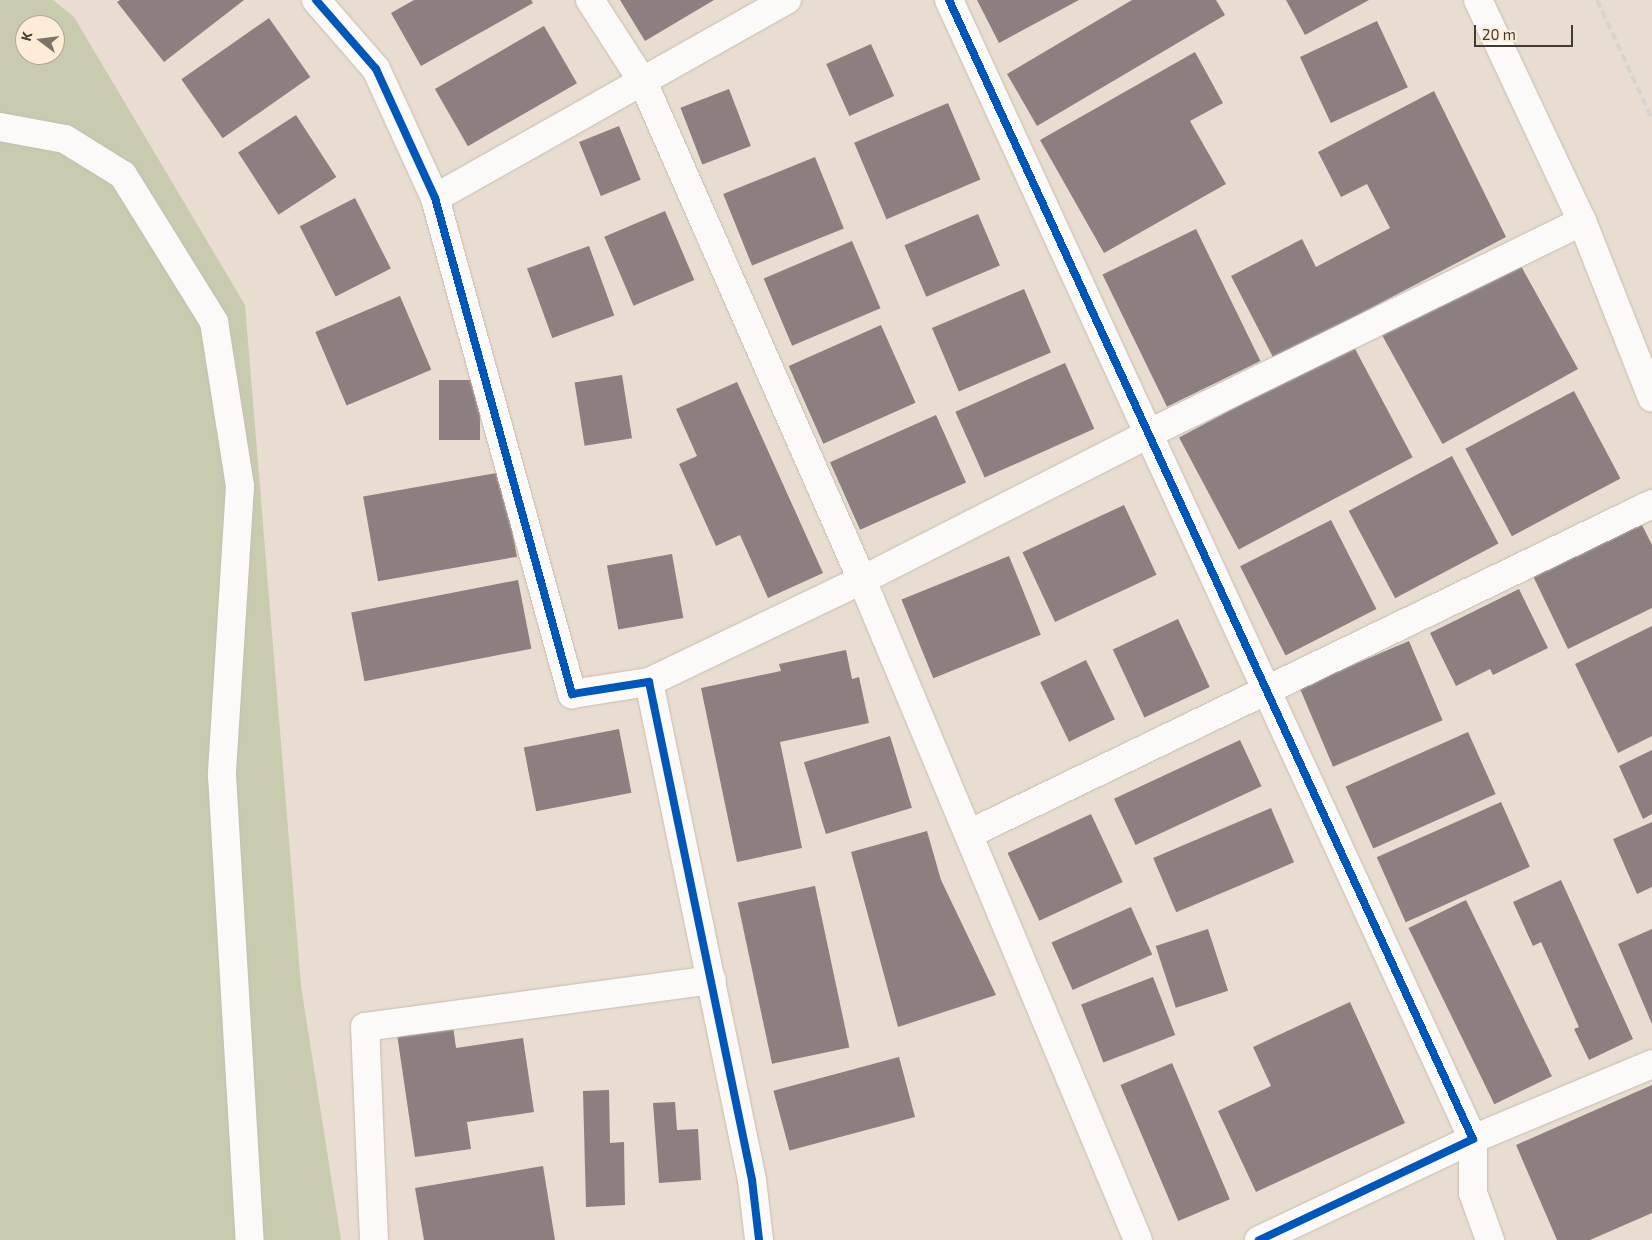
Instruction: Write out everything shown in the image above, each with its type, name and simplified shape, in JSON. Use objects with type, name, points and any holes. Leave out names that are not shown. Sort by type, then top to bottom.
[{"type":"street","points":[[316,0],[376,69],[435,198],[572,694],[649,682],[862,580],[1148,434],[1582,221]]},
{"type":"street","points":[[590,0],[643,82],[862,580],[1138,1240]]},
{"type":"street","points":[[435,198],[788,0]]},
{"type":"street","points":[[949,0],[1474,1139],[1472,1193],[1490,1240]]},
{"type":"street","points":[[1478,0],[1582,221],[1652,398]]},
{"type":"street","points":[[0,127],[65,139],[123,175],[214,322],[240,486],[222,775],[250,1240]]},
{"type":"street","points":[[969,834],[1652,504]]},
{"type":"street","points":[[649,682],[752,1180],[759,1240]]},
{"type":"street","points":[[374,1240],[365,1027],[712,980]]},
{"type":"street","points":[[1259,1240],[1474,1139],[1652,1064]]},
{"type":"green space","points":[[0,0],[53,0],[74,17],[245,305],[301,986],[341,1240],[0,1240]]},
{"type":"building","points":[[120,0],[244,0],[164,62],[117,2]]},
{"type":"building","points":[[414,0],[531,0],[533,3],[421,66],[391,13]]},
{"type":"building","points":[[620,0],[714,0],[645,41]]},
{"type":"building","points":[[977,0],[1079,0],[999,43]]},
{"type":"building","points":[[1132,0],[1216,0],[1225,15],[1037,126],[1007,74]]},
{"type":"building","points":[[1286,0],[1369,0],[1305,35]]},
{"type":"building","points":[[269,18],[310,77],[223,138],[181,79]]},
{"type":"building","points":[[1377,21],[1408,87],[1331,123],[1300,57]]},
{"type":"building","points":[[544,26],[577,83],[468,146],[435,89]]},
{"type":"building","points":[[871,44],[894,96],[849,116],[826,64]]},
{"type":"building","points":[[1195,52],[1223,103],[1190,121],[1226,184],[1104,253],[1040,140]]},
{"type":"building","points":[[729,89],[751,146],[702,165],[680,108]]},
{"type":"building","points":[[1434,91],[1506,237],[1274,359],[1231,276],[1302,239],[1316,267],[1390,228],[1367,184],[1341,197],[1318,152]]},
{"type":"building","points":[[948,103],[980,179],[887,219],[854,143]]},
{"type":"building","points":[[296,115],[336,177],[278,215],[238,153]]},
{"type":"building","points":[[619,126],[641,180],[601,196],[579,142]]},
{"type":"building","points":[[815,157],[844,228],[752,265],[723,194]]},
{"type":"building","points":[[355,198],[391,268],[336,297],[300,226]]},
{"type":"building","points":[[665,211],[694,280],[634,306],[604,237]]},
{"type":"building","points":[[978,214],[1000,266],[926,297],[904,245]]},
{"type":"building","points":[[1196,229],[1260,361],[1167,407],[1103,275]]},
{"type":"building","points":[[852,241],[881,308],[792,346],[764,279]]},
{"type":"building","points":[[589,246],[614,316],[552,338],[527,269]]},
{"type":"building","points":[[1516,257],[1578,369],[1442,444],[1380,332]]},
{"type":"building","points":[[1024,289],[1051,353],[959,392],[932,328]]},
{"type":"building","points":[[400,296],[431,370],[347,406],[315,332]]},
{"type":"building","points":[[881,325],[916,403],[823,444],[789,366]]},
{"type":"building","points":[[1353,345],[1413,457],[1239,550],[1179,437]]},
{"type":"building","points":[[1065,363],[1094,429],[985,478],[955,412]]},
{"type":"building","points":[[622,375],[632,438],[585,446],[575,383]]},
{"type":"building","points":[[439,380],[480,380],[480,440],[439,440]]},
{"type":"building","points":[[737,382],[823,573],[768,598],[740,535],[716,546],[679,464],[697,456],[676,409]]},
{"type":"building","points":[[1574,391],[1620,478],[1512,536],[1465,449]]},
{"type":"building","points":[[936,415],[966,483],[860,530],[830,462]]},
{"type":"building","points":[[1452,456],[1498,543],[1395,598],[1349,511]]},
{"type":"building","points":[[502,472],[517,557],[378,581],[363,496]]},
{"type":"building","points":[[1124,505],[1157,575],[1055,622],[1022,552]]},
{"type":"building","points":[[1331,520],[1376,609],[1286,655],[1240,566]]},
{"type":"building","points":[[1641,523],[1652,545],[1652,608],[1568,649],[1533,576]]},
{"type":"building","points":[[672,554],[683,618],[618,629],[607,565]]},
{"type":"building","points":[[1009,556],[1041,635],[933,678],[901,599]]},
{"type":"building","points":[[518,580],[531,649],[364,681],[351,612]]},
{"type":"building","points":[[1519,589],[1548,648],[1493,675],[1490,669],[1456,686],[1430,633]]},
{"type":"building","points":[[1178,619],[1210,687],[1144,717],[1113,649]]},
{"type":"building","points":[[1652,626],[1652,736],[1618,753],[1575,664]]},
{"type":"building","points":[[1409,641],[1443,720],[1333,767],[1299,687]]},
{"type":"building","points":[[846,650],[852,679],[859,677],[869,723],[780,742],[802,848],[737,862],[701,688],[781,671],[779,664]]},
{"type":"building","points":[[1086,660],[1115,719],[1069,742],[1040,682]]},
{"type":"building","points":[[619,729],[631,793],[536,811],[524,748]]},
{"type":"building","points":[[1468,732],[1496,794],[1373,849],[1346,787]]},
{"type":"building","points":[[890,736],[912,808],[826,834],[804,762]]},
{"type":"building","points":[[1240,740],[1262,786],[1136,845],[1114,799]]},
{"type":"building","points":[[1652,750],[1652,814],[1643,819],[1619,766]]},
{"type":"building","points":[[1501,802],[1530,867],[1406,922],[1377,857]]},
{"type":"building","points":[[1271,808],[1294,862],[1176,912],[1153,858]]},
{"type":"building","points":[[1091,814],[1123,882],[1039,921],[1008,853]]},
{"type":"building","points":[[1652,822],[1652,887],[1637,894],[1613,839]]},
{"type":"building","points":[[927,831],[941,880],[996,995],[898,1027],[851,852]]},
{"type":"building","points":[[1561,880],[1633,1039],[1589,1060],[1574,1029],[1579,1027],[1541,942],[1533,946],[1513,902]]},
{"type":"building","points":[[815,886],[849,1047],[772,1064],[738,902]]},
{"type":"building","points":[[1466,900],[1552,1076],[1494,1104],[1408,928]]},
{"type":"building","points":[[1131,907],[1152,955],[1073,990],[1052,942]]},
{"type":"building","points":[[1208,929],[1228,991],[1176,1008],[1156,946]]},
{"type":"building","points":[[1652,929],[1652,1024],[1618,944]]},
{"type":"building","points":[[1153,977],[1175,1035],[1103,1062],[1081,1005]]},
{"type":"building","points":[[1350,1002],[1405,1123],[1256,1192],[1218,1111],[1271,1086],[1253,1047]]},
{"type":"building","points":[[453,1026],[456,1048],[523,1038],[534,1112],[467,1122],[471,1149],[415,1157],[397,1034]]},
{"type":"building","points":[[899,1057],[915,1117],[789,1151],[773,1091]]},
{"type":"building","points":[[1172,1063],[1230,1199],[1178,1221],[1120,1085]]},
{"type":"building","points":[[1652,1085],[1652,1213],[1590,1240],[1557,1240],[1516,1145]]},
{"type":"building","points":[[609,1090],[610,1143],[624,1142],[625,1205],[586,1207],[583,1091]]},
{"type":"building","points":[[675,1102],[677,1130],[698,1129],[701,1180],[659,1183],[653,1103]]},
{"type":"building","points":[[543,1166],[555,1240],[424,1240],[415,1188]]},
{"type":"railway","points":[[1597,0],[1652,119]]},
{"type":"cycle path","points":[[316,0],[376,69],[435,198],[572,694],[649,682],[752,1180],[759,1240]]},
{"type":"cycle path","points":[[949,0],[1473,1139],[1259,1240]]}]
